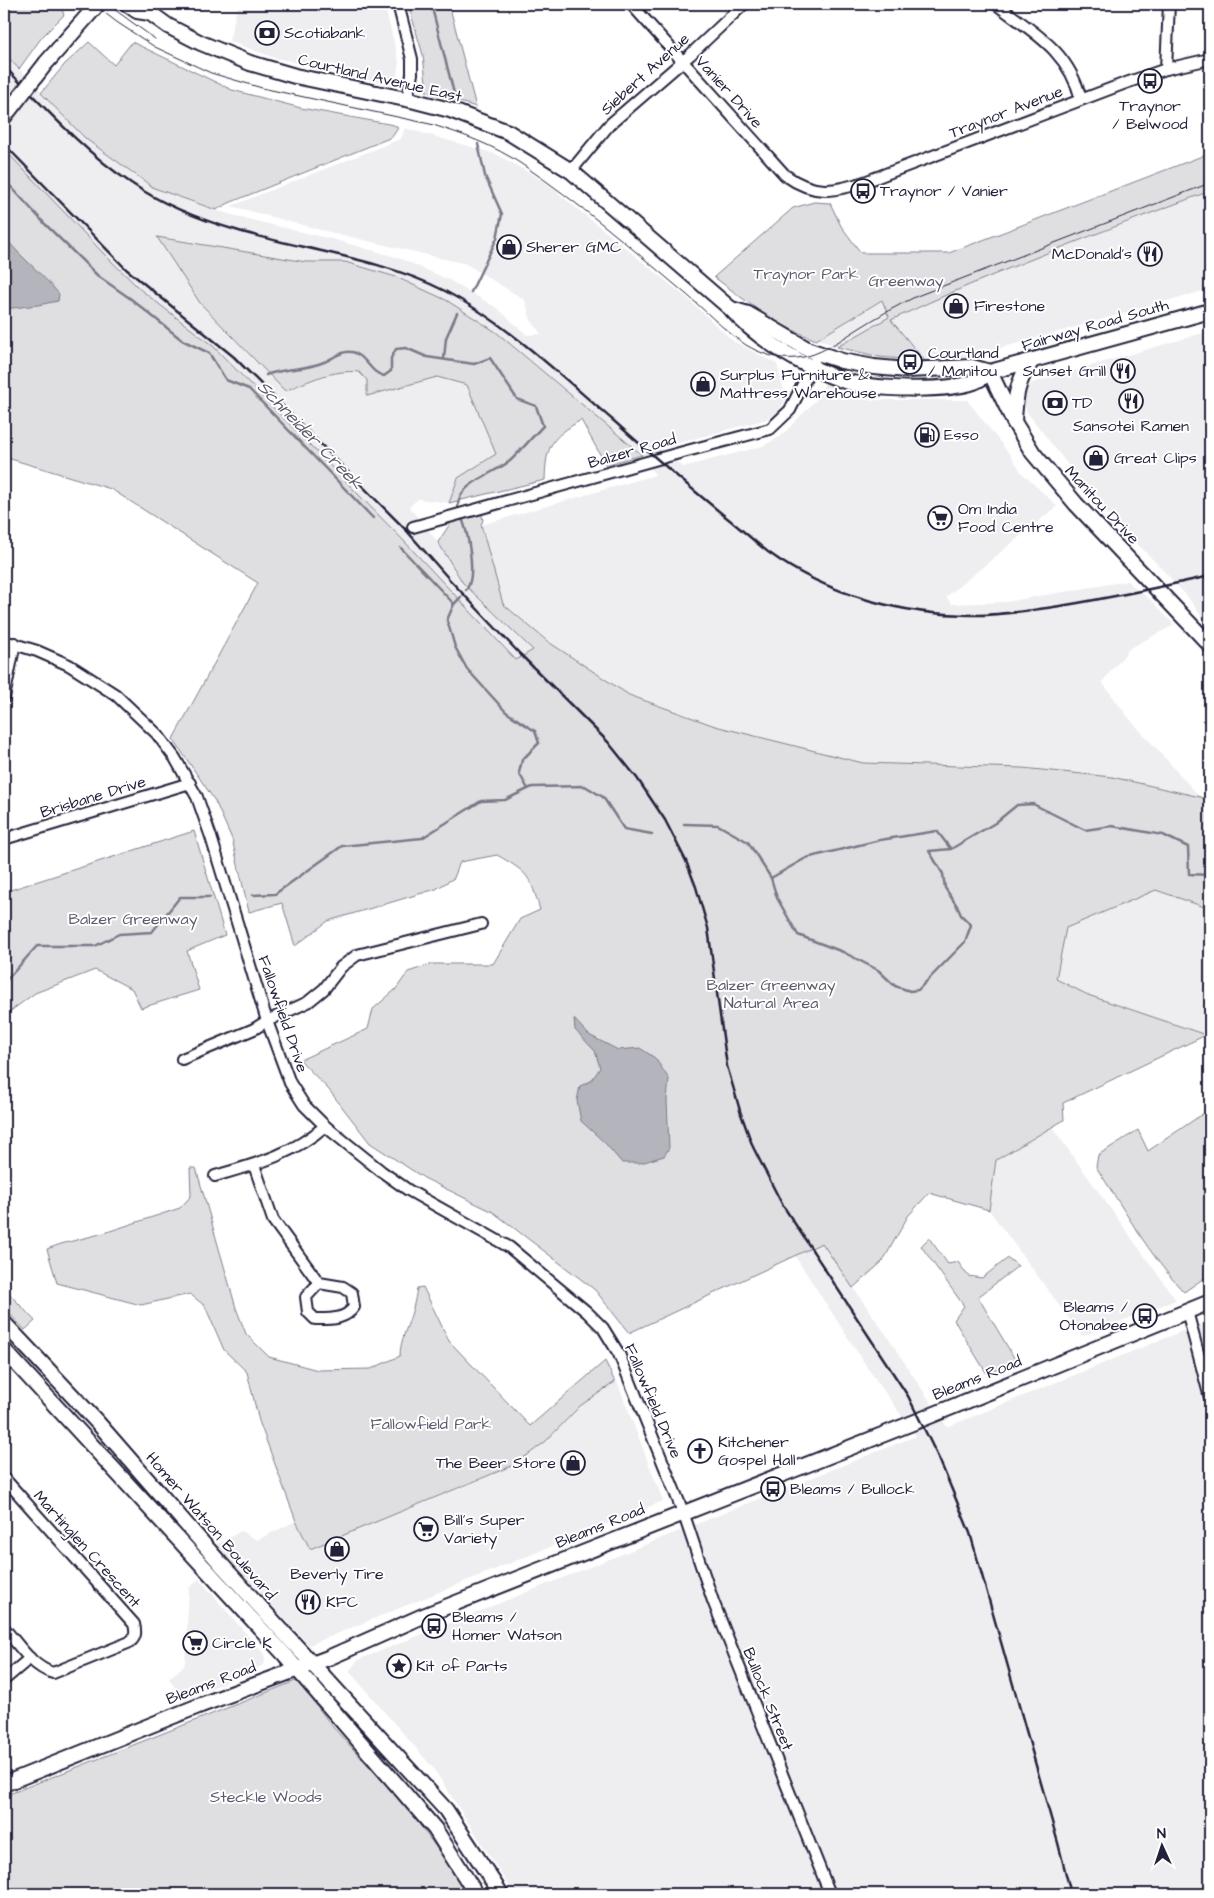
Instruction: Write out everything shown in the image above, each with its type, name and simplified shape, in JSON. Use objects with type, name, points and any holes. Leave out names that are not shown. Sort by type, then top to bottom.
[{"type":"main road","points":[[4,117],[46,63],[98,4]]},
{"type":"main road","name":"Courtland Avenue East","points":[[127,4],[137,11],[148,8],[184,35],[250,63],[294,76],[407,99],[450,110],[508,132],[571,171],[731,309],[741,322],[786,353],[813,368],[847,381],[879,387],[915,389],[974,382],[990,372]]},
{"type":"main road","name":"Courtland Avenue East","points":[[731,309],[748,314],[810,350],[842,361],[874,367],[908,370],[972,368],[990,372]]},
{"type":"main road","name":"Fairway Road South","points":[[990,372],[1032,362],[1210,311]]},
{"type":"main road","points":[[1014,422],[1016,391],[1021,377],[1032,362]]},
{"type":"main road","name":"Manitou Drive","points":[[990,372],[1014,422],[1033,453],[1056,481],[1210,646]]},
{"type":"main road","name":"Bleams Road","points":[[4,1784],[312,1664],[423,1616],[920,1420],[1210,1302]]},
{"type":"main road","name":"Homer Watson Boulevard","points":[[4,1323],[98,1423],[220,1563],[446,1810],[501,1894]]},
{"type":"main road","name":"Homer Watson Boulevard","points":[[4,1350],[297,1669],[435,1829],[476,1894]]},
{"type":"street","points":[[398,4],[412,59],[412,74],[407,99]]},
{"type":"street","name":"Vanier Drive","points":[[631,4],[785,175],[799,185],[813,189]]},
{"type":"street","name":"Siebert Avenue","points":[[571,171],[609,125],[682,62],[744,4]]},
{"type":"street","points":[[996,4],[1056,51],[1072,73],[1081,99]]},
{"type":"street","points":[[1166,69],[1168,4]]},
{"type":"street","name":"Traynor Avenue","points":[[813,189],[827,191],[844,189],[1081,99],[1166,69],[1210,59]]},
{"type":"street","name":"Balzer Road","points":[[414,527],[770,429],[790,410],[813,368],[818,353]]},
{"type":"street","name":"Fallowfield Drive","points":[[4,641],[15,643],[69,665],[116,695],[157,734],[175,758],[197,797],[267,1021],[290,1083],[304,1105],[325,1126],[408,1190],[509,1247],[587,1312],[602,1328],[619,1354],[683,1512]]},
{"type":"street","points":[[4,698],[15,643]]},
{"type":"street","name":"Brisbane Drive","points":[[4,839],[190,783]]},
{"type":"street","points":[[182,1059],[254,1029],[315,997],[341,967],[357,955],[481,924]]},
{"type":"street","points":[[215,1176],[254,1165],[295,1148],[310,1140],[325,1126]]},
{"type":"street","points":[[254,1165],[273,1220],[319,1283],[343,1287],[352,1293],[354,1307],[350,1312],[344,1316],[331,1319],[315,1319],[308,1312],[306,1297],[319,1283]]},
{"type":"street","points":[[1187,1311],[1210,1398]]},
{"type":"street","name":"Martinglen Crescent","points":[[4,1478],[134,1624],[136,1630],[130,1642],[53,1673],[44,1670],[30,1658],[4,1628]]},
{"type":"street","name":"Bullock Street","points":[[683,1512],[713,1601],[830,1894]]},
{"type":"street","points":[[4,1680],[30,1658]]},
{"type":"shaded area","points":[[238,4],[384,4],[399,62],[395,86],[272,57],[229,41]]},
{"type":"shaded area","points":[[4,53],[86,139],[154,188],[199,205],[239,217],[332,239],[399,258],[449,280],[497,308],[527,335],[541,334],[531,320],[525,300],[466,264],[321,230],[231,206],[401,139],[405,128],[496,154],[542,180],[687,298],[733,341],[777,364],[786,399],[778,411],[767,419],[660,448],[683,467],[763,446],[781,436],[819,397],[825,383],[871,400],[967,400],[1022,473],[1057,506],[946,597],[952,604],[1006,602],[1127,581],[1153,602],[1174,625],[1130,648],[1102,682],[1127,716],[1200,797],[1112,777],[863,763],[715,726],[629,695],[547,641],[503,604],[495,584],[481,525],[655,475],[642,455],[496,332],[446,300],[396,277],[345,262],[306,262],[224,329],[285,390],[347,370],[359,372],[367,380],[368,396],[437,377],[467,385],[496,454],[458,478],[449,503],[418,499],[409,507],[438,542],[463,583],[550,666],[785,1190],[885,1333],[947,1427],[1210,1320],[1210,1894],[514,1894],[434,1769],[349,1671],[358,1660],[916,1436],[869,1370],[769,1216],[485,628],[404,541],[213,346],[141,290],[4,149]]},
{"type":"shaded area","points":[[1210,191],[1210,289],[969,357],[925,361],[891,320],[1001,271]]},
{"type":"shaded area","points":[[4,236],[59,294],[58,301],[4,309]]},
{"type":"shaded area","points":[[899,291],[914,304],[837,347],[818,339]]},
{"type":"shaded area","points":[[1210,331],[1210,628],[1186,595],[1100,506],[1026,411],[1023,393],[1032,383]]},
{"type":"shaded area","points":[[1156,890],[1210,909],[1210,1036],[1088,995],[1053,978],[1066,928]]},
{"type":"shaded area","points":[[574,1019],[589,1035],[618,1050],[640,1048],[655,1058],[669,1079],[667,1100],[669,1148],[664,1156],[641,1163],[622,1163],[605,1143],[581,1121],[577,1101],[580,1086],[591,1081],[600,1068],[595,1051],[575,1030]]},
{"type":"shaded area","points":[[1052,1127],[1176,1300],[1082,1336],[989,1210],[996,1160]]},
{"type":"shaded area","points":[[617,1381],[663,1501],[309,1645],[216,1545],[241,1531],[257,1540],[296,1521],[310,1548],[463,1487],[514,1465],[545,1442],[580,1406]]},
{"type":"shaded area","points":[[199,1579],[264,1654],[265,1659],[264,1665],[184,1700],[169,1679],[185,1664],[189,1588]]},
{"type":"green space","points":[[4,4],[60,4],[64,15],[42,37],[19,69],[4,53]]},
{"type":"green space","points":[[408,4],[449,4],[476,107],[427,92],[423,55]]},
{"type":"green space","points":[[89,42],[114,65],[132,42],[232,90],[301,108],[394,125],[398,128],[392,137],[216,210],[154,188],[86,139],[41,93],[65,64]]},
{"type":"green space","name":"Balzer Greenway Natural Area","points":[[4,149],[141,290],[213,346],[404,541],[516,660],[533,650],[463,583],[438,542],[452,521],[481,511],[483,520],[481,525],[503,604],[547,641],[629,695],[715,726],[863,763],[1022,768],[1112,777],[1200,797],[1210,801],[1210,909],[1156,890],[1066,928],[1056,979],[1088,995],[1206,1035],[1063,1103],[1064,1120],[996,1160],[989,1210],[929,1193],[908,1216],[883,1261],[853,1288],[822,1243],[629,1333],[595,1290],[493,1212],[424,1178],[370,1143],[329,1090],[300,1060],[368,1029],[373,1009],[396,989],[408,972],[433,964],[493,964],[520,919],[540,910],[534,890],[527,876],[522,871],[497,855],[460,862],[454,878],[436,889],[328,921],[295,946],[282,903],[249,912],[232,839],[215,801],[173,739],[258,583],[111,489],[4,457]]},
{"type":"green space","points":[[1210,153],[1210,191],[1009,268],[891,320],[925,361],[880,357],[837,347],[889,317],[882,300],[816,340],[774,322],[714,277],[793,208],[814,202],[830,203],[841,226],[861,253],[949,253]]},
{"type":"green space","points":[[157,237],[306,262],[345,262],[396,277],[446,300],[496,332],[642,455],[606,465],[581,420],[563,432],[552,444],[547,458],[545,480],[449,503],[458,478],[496,454],[467,385],[437,377],[367,396],[367,380],[359,372],[340,372],[303,383],[285,391],[200,303]]},
{"type":"green space","name":"Balzer Greenway","points":[[194,831],[225,935],[187,951],[199,990],[141,1008],[132,989],[95,970],[35,993],[4,1016],[4,892]]},
{"type":"green space","points":[[1210,1109],[1210,1274],[1184,1292],[1148,1248],[1096,1167],[1098,1155],[1138,1130],[1148,1151]]},
{"type":"green space","name":"Fallowfield Park","points":[[190,1168],[196,1168],[236,1308],[246,1334],[269,1357],[318,1370],[371,1369],[400,1356],[401,1344],[417,1288],[423,1287],[449,1341],[530,1426],[605,1361],[615,1382],[580,1406],[545,1442],[514,1465],[310,1549],[296,1521],[259,1421],[247,1372],[224,1350],[205,1306],[190,1294],[141,1305],[57,1283],[47,1249],[104,1233],[180,1208],[191,1196]]},
{"type":"green space","points":[[929,1238],[948,1264],[958,1262],[968,1276],[982,1278],[1008,1258],[1018,1266],[978,1297],[1016,1361],[987,1374],[954,1320],[964,1306],[921,1246]]},
{"type":"green space","points":[[4,1288],[35,1321],[25,1330],[4,1308]]},
{"type":"green space","name":"Steckle Woods","points":[[298,1680],[331,1725],[409,1810],[470,1894],[4,1894],[4,1796]]},
{"type":"waterway","points":[[431,4],[456,101]]},
{"type":"waterway","points":[[471,292],[497,238],[502,214],[485,176],[478,144]]},
{"type":"waterway","name":"Schneider Creek","points":[[4,179],[45,224],[98,276],[131,299],[182,340],[209,353],[226,380],[249,389],[373,518]]},
{"type":"waterway","points":[[444,359],[446,338],[457,313]]},
{"type":"waterway","name":"Schneider Creek","points":[[266,375],[317,365],[344,352],[357,354],[376,372],[384,376],[391,371],[391,358],[396,349],[406,348],[427,357],[474,364],[490,358],[517,399],[536,406],[543,426],[511,460],[468,487],[458,502],[459,511]]},
{"type":"waterway","name":"Schneider Creek","points":[[461,516],[469,543],[471,565],[471,575],[466,590]]},
{"type":"waterway","name":"Schneider Creek","points":[[401,548],[454,604]]},
{"type":"waterway","name":"Schneider Creek","points":[[461,597],[454,604],[447,620],[455,647],[467,669],[506,712],[535,731],[539,743],[522,760],[519,773],[528,789]]},
{"type":"waterway","points":[[253,895],[275,894],[342,846],[422,838],[481,801],[505,800],[532,787],[585,786],[603,797],[624,829],[652,834]]},
{"type":"waterway","points":[[684,824],[718,825],[748,842],[771,878],[777,898],[798,935],[843,952],[878,970],[895,986],[910,991],[918,990],[965,942],[971,925],[961,915],[945,888],[943,874],[929,851],[951,849],[995,823],[1017,805],[1033,804],[1085,830],[1112,826],[1163,835],[1188,847],[1189,874],[1210,875]]},
{"type":"waterway","name":"Schneider Creek","points":[[771,878],[806,858],[880,840],[937,831],[950,848]]},
{"type":"waterway","points":[[4,983],[37,946],[95,946],[119,934],[152,932],[180,897],[210,897]]},
{"type":"tram line","points":[[93,4],[155,47],[211,73],[262,88],[430,124],[466,136],[501,152],[523,165],[583,209],[737,339],[770,356],[797,358],[813,354],[829,347],[879,316],[917,296],[1210,183]]},
{"type":"tram line","points":[[107,4],[155,39]]},
{"type":"railway","points":[[4,66],[80,143],[131,183],[169,205],[239,231],[344,256],[395,271],[445,291],[468,304],[491,319],[554,369],[768,552],[815,580],[841,591],[895,607],[923,612],[987,615],[1021,612],[1088,601],[1210,576]]},
{"type":"railway","points":[[4,144],[126,269],[234,357],[406,530],[520,654],[608,742],[637,778],[665,820],[686,861],[708,928],[727,1066],[753,1147],[782,1204],[908,1396],[940,1461],[970,1533],[1071,1894]]},
{"type":"place","name":"Scotiabank","points":[[267,33]]},
{"type":"place","name":"Traynor / Belwood","points":[[1150,81]]},
{"type":"place","name":"Traynor / Vanier","points":[[863,191]]},
{"type":"place","name":"Sherer GMC","points":[[509,247]]},
{"type":"place","name":"McDonald's","points":[[1150,254]]},
{"type":"place","name":"Firestone","points":[[956,306]]},
{"type":"place","name":"Courtland / Manitou","points":[[910,362]]},
{"type":"place","name":"Sunset Grill","points":[[1123,371]]},
{"type":"place","name":"Surplus Furniture & Mattress Warehouse","points":[[703,384]]},
{"type":"place","name":"Sansotei Ramen","points":[[1131,401]]},
{"type":"place","name":"TD","points":[[1055,403]]},
{"type":"place","name":"Esso","points":[[927,435]]},
{"type":"place","name":"Great Clips","points":[[1096,458]]},
{"type":"place","name":"Om India Food Centre","points":[[940,518]]},
{"type":"place","name":"Bleams / Otonabee","points":[[1145,1316]]},
{"type":"place","name":"Kitchener Gospel Hall","points":[[700,1451]]},
{"type":"place","name":"The Beer Store","points":[[573,1463]]},
{"type":"place","name":"Bleams / Bullock","points":[[773,1489]]},
{"type":"place","name":"Bill's Super Variety","points":[[426,1529]]},
{"type":"place","name":"Beverly Tire","points":[[337,1549]]},
{"type":"place","name":"KFC","points":[[308,1602]]},
{"type":"place","name":"Bleams / Homer Watson","points":[[434,1626]]},
{"type":"place","name":"Circle K","points":[[195,1643]]},
{"type":"place","name":"Kit of Parts","points":[[399,1666]]},
{"type":"park label","name":"Traynor Park","points":[[806,274]]},
{"type":"park label","name":"Greenway","points":[[906,281]]}]
